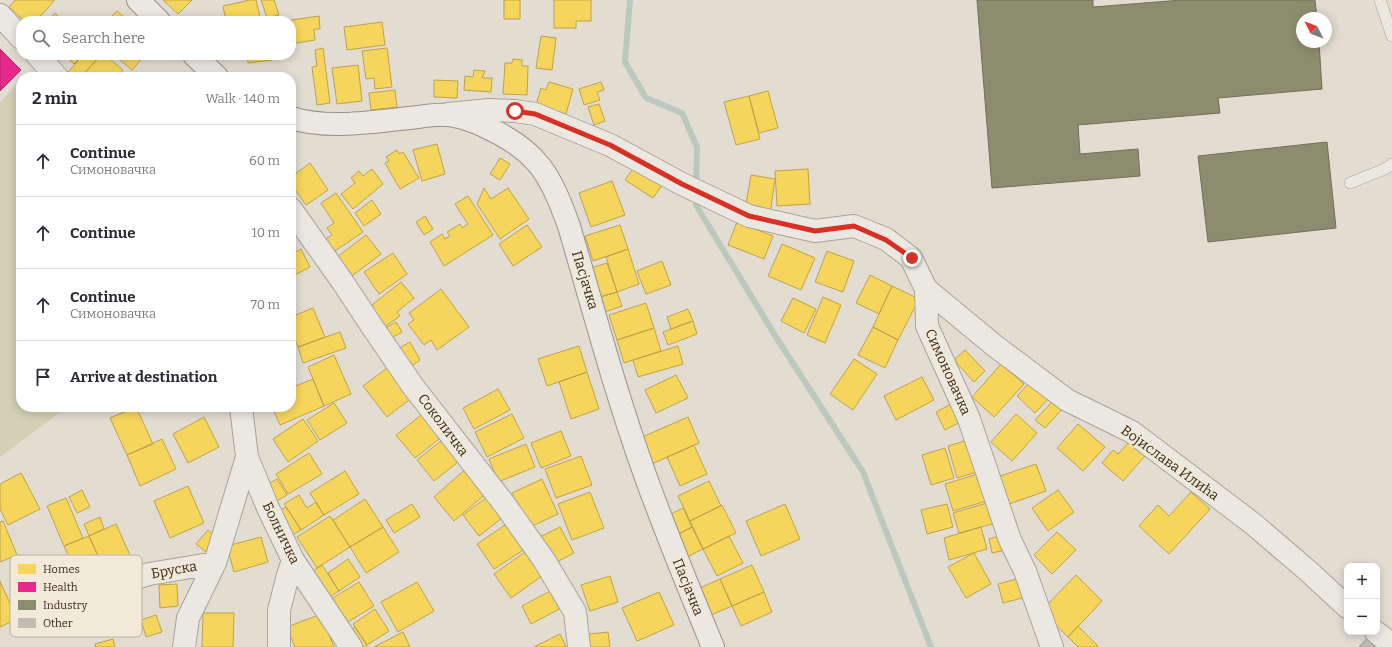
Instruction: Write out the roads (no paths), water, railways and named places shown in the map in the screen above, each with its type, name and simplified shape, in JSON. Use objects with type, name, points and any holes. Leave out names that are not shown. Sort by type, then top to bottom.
[{"type":"street","points":[[138,0],[154,16]]},
{"type":"street","points":[[0,15],[16,33]]},
{"type":"street","points":[[42,60],[52,72]]},
{"type":"street","points":[[199,60],[212,72]]},
{"type":"street","name":"Симоновачка","points":[[446,115],[489,110],[515,111],[535,114],[610,145],[682,184],[749,216],[815,231],[854,226],[886,240],[912,258],[926,289],[927,326],[969,419],[1010,540],[1025,571],[1052,647]]},
{"type":"street","name":"Пасјачка","points":[[296,119],[310,123],[332,124],[446,115],[477,123],[497,132],[522,147],[532,156],[549,178],[569,226],[644,472],[661,521],[713,647]]},
{"type":"street","name":"Соколичка","points":[[296,216],[412,385],[505,505],[544,560],[575,612],[579,647]]},
{"type":"street","name":"Војислава Илића","points":[[926,289],[995,346],[1067,400],[1132,432],[1252,523],[1344,604]]},
{"type":"street","name":"Болничка","points":[[242,412],[247,457],[268,508],[293,560],[351,647]]},
{"type":"street","points":[[184,647],[188,618],[215,563],[247,457]]},
{"type":"street","points":[[279,647],[279,610],[293,560]]},
{"type":"street","name":"Бруска","points":[[142,576],[215,563]]},
{"type":"street","points":[[1380,635],[1392,645]]},
{"type":"lane","points":[[1380,0],[1392,36]]},
{"type":"lane","points":[[1350,183],[1385,169],[1392,164]]},
{"type":"waterway","points":[[630,0],[625,62],[646,98],[682,113],[697,147],[696,186]]},
{"type":"waterway","points":[[696,195],[696,205],[776,337],[863,472],[931,647]]}]
